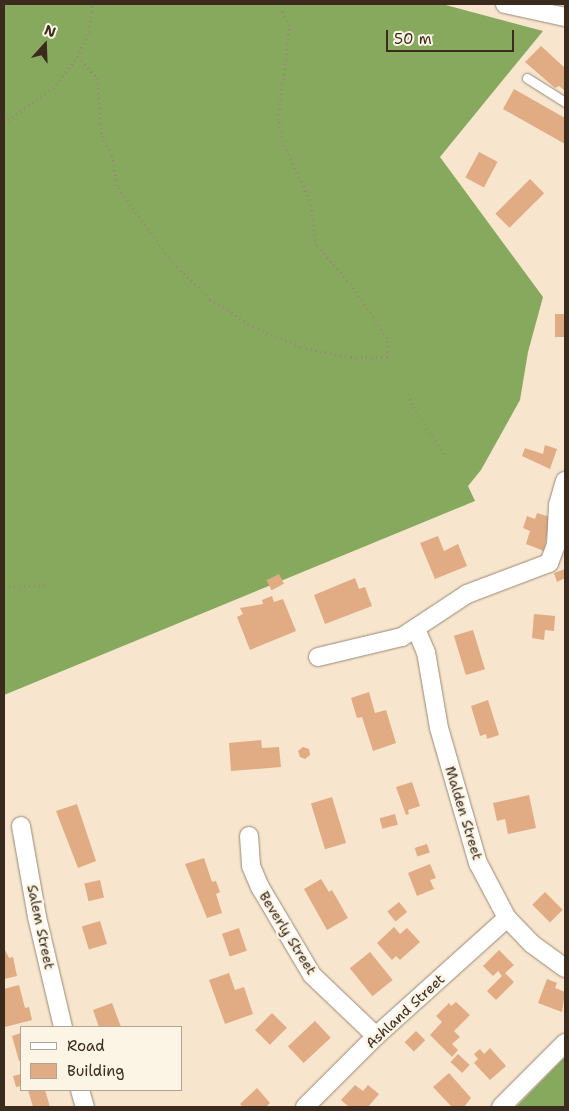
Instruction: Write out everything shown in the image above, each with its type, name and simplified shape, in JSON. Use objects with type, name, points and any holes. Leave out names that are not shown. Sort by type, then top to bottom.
[{"type":"street","points":[[505,4],[565,17]]},
{"type":"street","points":[[318,656],[402,637],[472,592],[549,563],[556,545],[558,505],[565,481]]},
{"type":"street","name":"Malden Street","points":[[416,629],[426,652],[435,714],[467,834],[478,863],[507,918],[532,944],[565,968]]},
{"type":"street","name":"Salem Street","points":[[22,826],[37,916],[63,1026]]},
{"type":"street","name":"Beverly Street","points":[[249,836],[251,866],[260,887],[312,975],[376,1036]]},
{"type":"street","name":"Ashland Street","points":[[305,1107],[376,1036],[507,918]]},
{"type":"street","points":[[500,1107],[565,1043]]},
{"type":"street","points":[[80,1091],[85,1107]]},
{"type":"lane","points":[[527,78],[565,102]]},
{"type":"path","points":[[4,123],[53,88],[77,58],[88,32],[92,4]]},
{"type":"path","points":[[77,58],[97,78],[102,136],[112,155],[118,188],[173,263],[210,299],[253,328],[301,347],[351,357],[388,357],[388,338],[351,284],[316,245],[310,200],[283,142],[278,119],[290,25],[278,4]]},
{"type":"path","points":[[408,394],[413,407],[444,454]]},
{"type":"path","points":[[4,586],[46,585]]},
{"type":"green space","points":[[4,4],[442,4],[543,31],[440,157],[543,297],[528,352],[520,400],[481,470],[468,486],[475,501],[4,695]]},
{"type":"green space","points":[[565,1057],[565,1107],[516,1107]]},
{"type":"building","points":[[541,46],[565,68],[565,91],[559,86],[555,88],[525,62]]},
{"type":"building","points":[[514,89],[565,118],[565,144],[503,109]]},
{"type":"building","points":[[479,152],[498,162],[484,187],[465,178]]},
{"type":"building","points":[[530,179],[544,193],[509,228],[495,214]]},
{"type":"building","points":[[555,314],[565,314],[565,337],[555,337]]},
{"type":"building","points":[[545,445],[557,449],[550,469],[522,456],[525,448],[543,454]]},
{"type":"building","points":[[537,513],[550,517],[544,551],[526,544],[530,531],[523,528],[527,516],[535,519]]},
{"type":"building","points":[[438,536],[444,551],[458,544],[467,566],[435,579],[420,543]]},
{"type":"building","points":[[565,569],[565,578],[557,582],[554,573]]},
{"type":"building","points":[[279,574],[284,584],[272,590],[267,580]]},
{"type":"building","points":[[355,578],[359,589],[365,587],[372,606],[325,624],[314,595]]},
{"type":"building","points":[[272,596],[274,602],[283,599],[296,631],[250,650],[237,617],[243,614],[240,608],[263,604],[262,600]]},
{"type":"building","points":[[534,614],[555,616],[554,631],[545,630],[544,640],[532,638]]},
{"type":"building","points":[[473,630],[485,669],[466,675],[454,636]]},
{"type":"building","points":[[369,692],[375,713],[386,710],[396,743],[373,751],[362,717],[357,718],[351,698]]},
{"type":"building","points":[[488,700],[499,735],[487,739],[486,734],[480,736],[471,706]]},
{"type":"building","points":[[261,740],[262,748],[279,747],[281,767],[231,771],[229,743]]},
{"type":"building","points":[[303,747],[309,749],[310,755],[305,759],[300,757],[298,751]]},
{"type":"building","points":[[412,782],[420,806],[408,810],[409,814],[406,815],[396,787]]},
{"type":"building","points":[[529,795],[536,828],[508,834],[505,819],[497,821],[493,803]]},
{"type":"building","points":[[332,797],[346,843],[325,849],[311,803]]},
{"type":"building","points":[[77,804],[96,861],[78,868],[56,811]]},
{"type":"building","points":[[395,814],[398,825],[382,829],[380,818]]},
{"type":"building","points":[[427,844],[430,853],[417,857],[415,848]]},
{"type":"building","points":[[204,858],[212,882],[216,881],[220,892],[216,894],[222,913],[207,918],[185,864]]},
{"type":"building","points":[[430,864],[436,878],[430,880],[434,889],[417,896],[408,873]]},
{"type":"building","points":[[321,879],[329,892],[332,890],[348,918],[327,930],[304,889]]},
{"type":"building","points":[[100,880],[104,898],[88,901],[84,884]]},
{"type":"building","points":[[545,892],[563,910],[550,922],[532,905]]},
{"type":"building","points":[[399,902],[407,912],[396,922],[387,911]]},
{"type":"building","points":[[100,921],[107,944],[89,950],[82,927]]},
{"type":"building","points":[[394,927],[400,934],[407,928],[420,942],[400,960],[396,956],[392,960],[377,943]]},
{"type":"building","points":[[239,928],[247,951],[230,957],[222,934]]},
{"type":"building","points":[[4,948],[9,958],[13,957],[17,976],[4,979]]},
{"type":"building","points":[[499,950],[514,965],[505,973],[514,982],[496,1000],[487,991],[502,976],[498,971],[493,976],[483,966]]},
{"type":"building","points":[[370,952],[393,980],[372,996],[350,968]]},
{"type":"building","points":[[229,973],[235,990],[244,987],[253,1014],[225,1024],[209,980]]},
{"type":"building","points":[[547,979],[557,983],[555,988],[565,992],[562,1012],[538,1003]]},
{"type":"building","points":[[19,985],[25,1008],[29,1007],[32,1020],[5,1027],[4,989]]},
{"type":"building","points":[[456,1002],[470,1015],[454,1031],[460,1037],[452,1044],[458,1050],[452,1057],[430,1035],[442,1022],[436,1016],[449,1003],[451,1006]]},
{"type":"building","points":[[112,1003],[121,1026],[99,1026],[93,1010]]},
{"type":"building","points":[[272,1013],[287,1028],[270,1045],[255,1030]]},
{"type":"building","points":[[315,1021],[331,1038],[304,1063],[288,1046]]},
{"type":"building","points":[[416,1031],[425,1040],[414,1052],[405,1042]]},
{"type":"building","points":[[20,1033],[20,1061],[19,1061],[12,1036]]},
{"type":"building","points":[[490,1048],[506,1066],[490,1080],[474,1063],[478,1059],[474,1054],[480,1049],[484,1054]]},
{"type":"building","points":[[458,1054],[470,1065],[462,1073],[450,1062]]},
{"type":"building","points":[[449,1073],[471,1098],[464,1107],[452,1107],[433,1087]]},
{"type":"building","points":[[20,1074],[20,1086],[16,1087],[13,1076]]},
{"type":"building","points":[[355,1085],[363,1091],[368,1085],[379,1094],[368,1107],[349,1107],[341,1100]]},
{"type":"building","points":[[257,1088],[270,1103],[266,1107],[243,1107],[240,1104]]},
{"type":"building","points":[[28,1091],[45,1091],[50,1107],[33,1107]]}]
